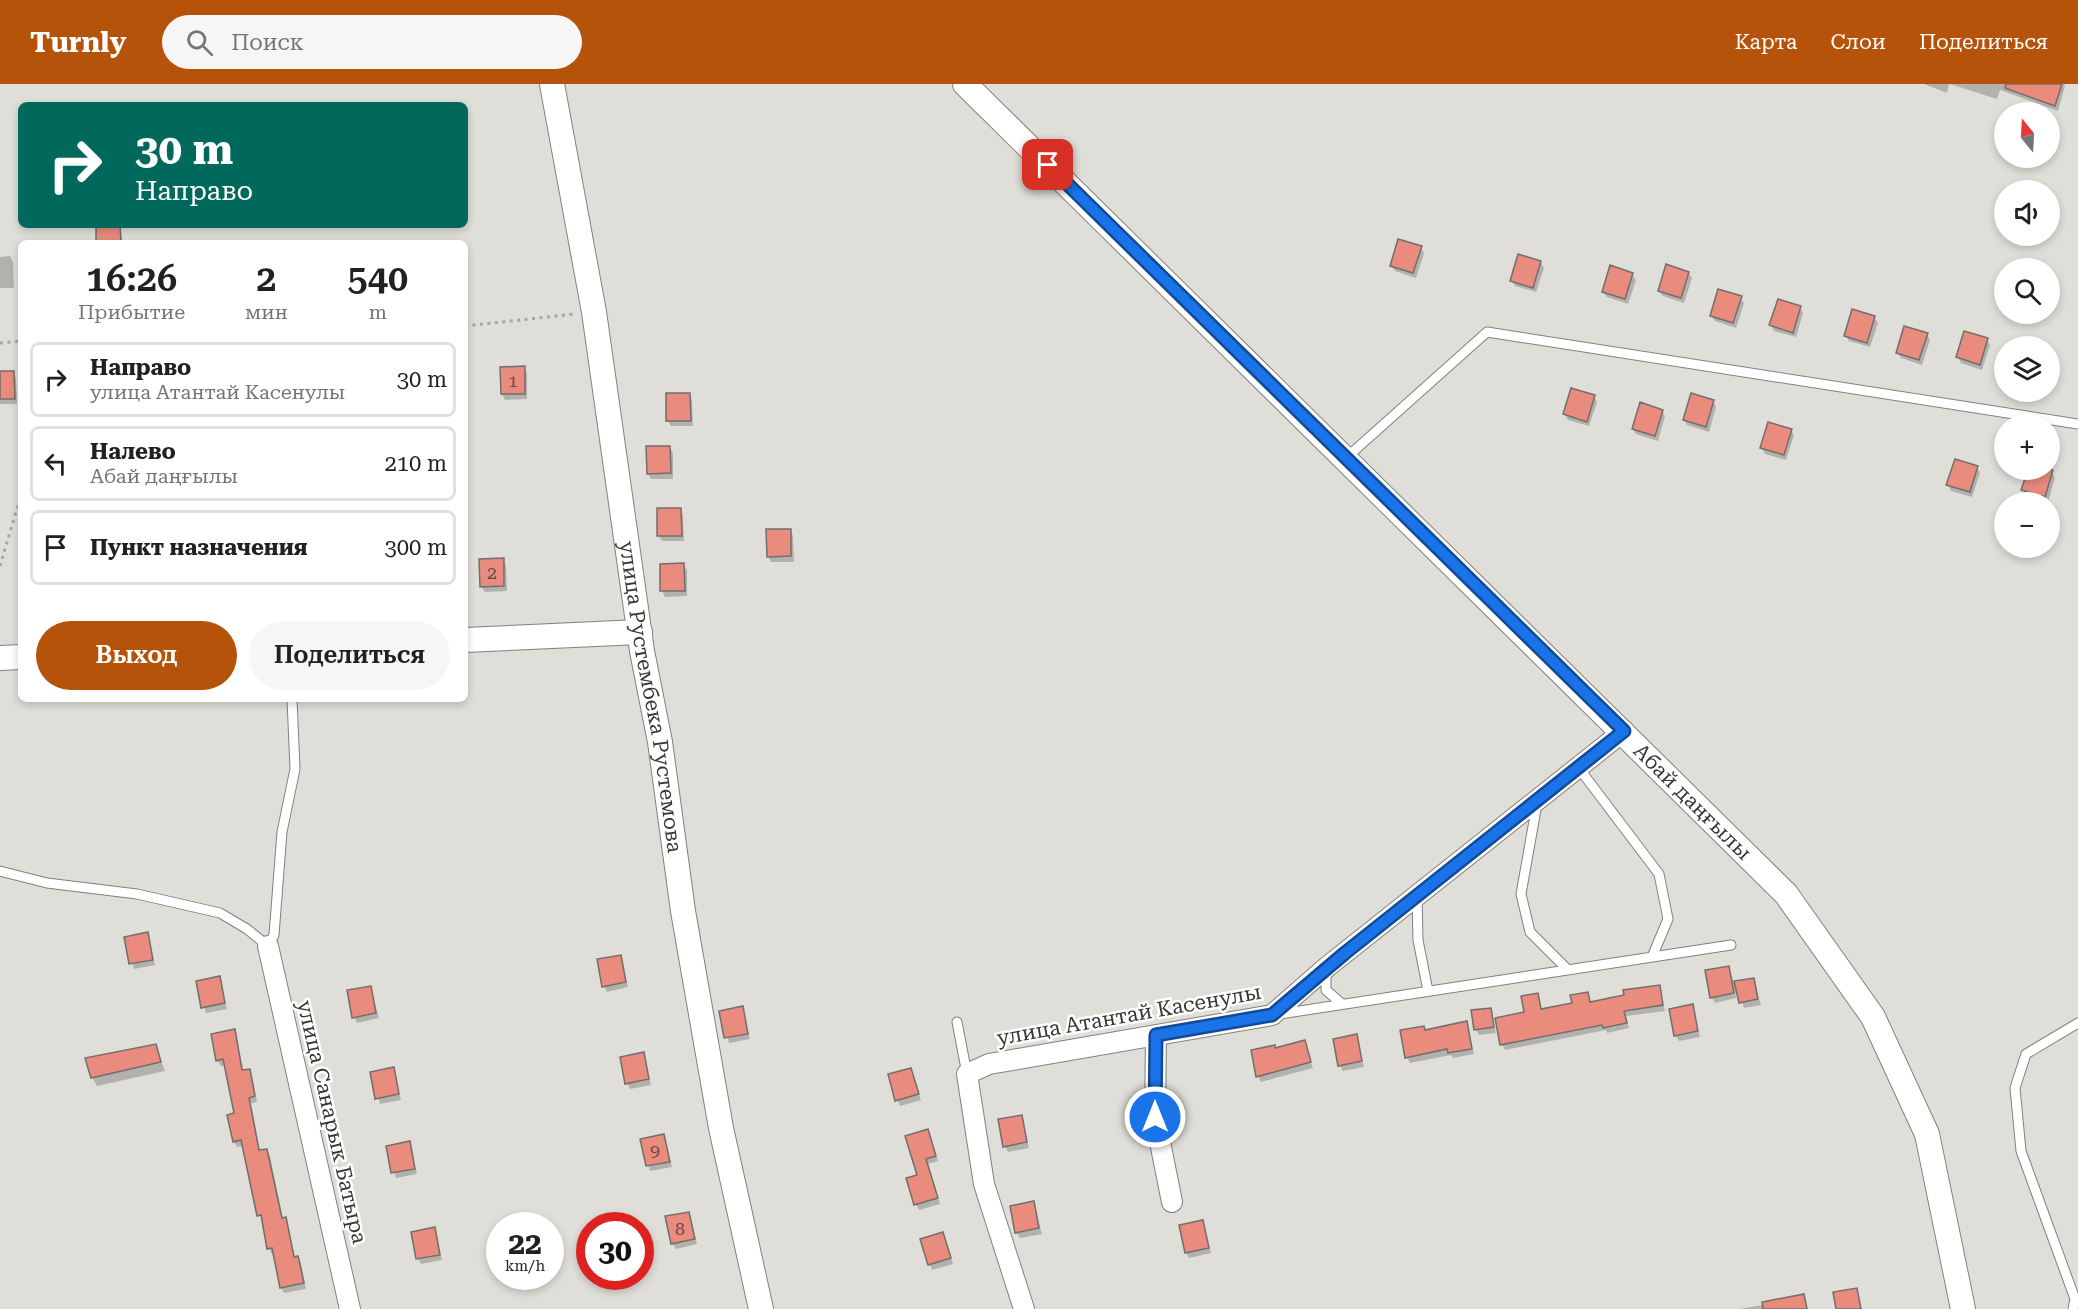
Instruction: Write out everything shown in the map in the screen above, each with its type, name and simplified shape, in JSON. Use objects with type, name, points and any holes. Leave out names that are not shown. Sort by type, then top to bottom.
[{"type":"street","name":"улица Рустембека Рустемова","points":[[552,84],[594,312],[640,632],[660,742],[683,911],[721,1128],[761,1309]]},
{"type":"street","name":"Абай даңғылы","points":[[965,84],[1624,731],[1786,894],[1874,1017],[1927,1134],[1964,1309]]},
{"type":"street","points":[[468,640],[640,632]]},
{"type":"street","points":[[0,658],[18,657]]},
{"type":"street","name":"улица Атантай Касенулы","points":[[967,1074],[989,1064],[1272,1015],[1327,967],[1624,731]]},
{"type":"street","name":"улица Санарык Батыра","points":[[268,945],[350,1309]]},
{"type":"street","points":[[1156,1035],[1155,1117],[1172,1202]]},
{"type":"street","points":[[967,1074],[984,1184],[1024,1309]]},
{"type":"lane","points":[[1346,458],[1487,332],[2078,424]]},
{"type":"lane","points":[[0,871],[47,883],[137,894],[220,913],[268,945],[274,934],[282,832],[295,769],[292,702]]},
{"type":"lane","points":[[1578,767],[1659,874],[1668,919],[1652,957]]},
{"type":"lane","points":[[1538,799],[1521,894],[1530,932],[1568,970]]},
{"type":"lane","points":[[1417,895],[1418,940],[1428,991]]},
{"type":"lane","points":[[1272,1015],[1731,945]]},
{"type":"lane","points":[[1327,967],[1326,990],[1342,1004]]},
{"type":"lane","points":[[957,1022],[967,1074]]},
{"type":"lane","points":[[2073,1309],[2075,1299],[2021,1151],[2015,1088],[2026,1054],[2078,1023]]},
{"type":"path","points":[[468,326],[594,312]]},
{"type":"path","points":[[0,343],[18,341]]},
{"type":"path","points":[[0,566],[18,505]]},
{"type":"building","points":[[2006,84],[2062,84],[2056,102],[2044,102],[2005,88]]},
{"type":"building","points":[[96,228],[120,228],[121,240],[96,240]]},
{"type":"building","points":[[1398,239],[1422,246],[1413,273],[1390,266]]},
{"type":"building","points":[[1518,254],[1541,261],[1533,288],[1510,281]]},
{"type":"building","points":[[1666,264],[1689,272],[1681,298],[1658,291]]},
{"type":"building","points":[[1610,265],[1633,273],[1625,299],[1602,292]]},
{"type":"building","points":[[1718,289],[1742,296],[1733,323],[1710,316]]},
{"type":"building","points":[[1778,299],[1801,306],[1793,333],[1769,325]]},
{"type":"building","points":[[1852,309],[1875,316],[1867,343],[1844,336]]},
{"type":"building","points":[[1904,326],[1928,333],[1919,360],[1896,353]]},
{"type":"building","points":[[1964,331],[1988,338],[1980,365],[1956,357]]},
{"type":"building","points":[[525,366],[525,394],[501,394],[500,367]]},
{"type":"building","points":[[0,371],[14,371],[15,399],[0,399]]},
{"type":"building","points":[[1571,388],[1595,395],[1587,422],[1563,414]]},
{"type":"building","points":[[666,393],[690,393],[691,421],[666,421]]},
{"type":"building","points":[[1691,393],[1714,400],[1706,427],[1683,420]]},
{"type":"building","points":[[1640,402],[1663,410],[1655,436],[1632,429]]},
{"type":"building","points":[[1768,422],[1792,429],[1784,455],[1760,448]]},
{"type":"building","points":[[646,446],[670,446],[671,473],[647,474]]},
{"type":"building","points":[[1955,459],[1978,466],[1970,492],[1946,485]]},
{"type":"building","points":[[2024,480],[2050,480],[2046,492],[2021,490]]},
{"type":"building","points":[[657,508],[681,508],[682,536],[657,536]]},
{"type":"building","points":[[766,529],[791,529],[791,556],[767,557]]},
{"type":"building","points":[[504,558],[504,586],[480,587],[479,559]]},
{"type":"building","points":[[684,563],[685,591],[660,591],[660,564]]},
{"type":"building","points":[[148,932],[153,960],[129,964],[124,937]]},
{"type":"building","points":[[621,955],[626,982],[602,987],[597,959]]},
{"type":"building","points":[[1729,966],[1734,993],[1710,998],[1705,970]]},
{"type":"building","points":[[220,976],[225,1003],[201,1008],[196,981]]},
{"type":"building","points":[[1754,978],[1758,999],[1739,1003],[1734,981]]},
{"type":"building","points":[[1660,985],[1663,1005],[1624,1011],[1627,1023],[1603,1028],[1602,1025],[1500,1045],[1495,1018],[1524,1012],[1521,996],[1538,993],[1541,1009],[1572,1003],[1570,995],[1588,992],[1590,1002],[1624,995],[1623,990]]},
{"type":"building","points":[[371,986],[376,1013],[352,1018],[347,990]]},
{"type":"building","points":[[1693,1004],[1698,1031],[1674,1036],[1669,1009]]},
{"type":"building","points":[[743,1006],[748,1034],[724,1038],[719,1011]]},
{"type":"building","points":[[1491,1008],[1494,1027],[1474,1030],[1471,1010]]},
{"type":"building","points":[[1467,1021],[1472,1049],[1448,1053],[1447,1049],[1405,1058],[1400,1030],[1424,1026],[1425,1030]]},
{"type":"building","points":[[235,1029],[242,1070],[250,1069],[255,1096],[249,1098],[259,1150],[267,1149],[282,1218],[286,1217],[294,1257],[298,1256],[304,1283],[280,1288],[272,1248],[267,1249],[261,1215],[257,1216],[241,1140],[233,1142],[227,1115],[234,1113],[223,1059],[216,1061],[211,1034]]},
{"type":"building","points":[[1357,1034],[1362,1061],[1338,1066],[1333,1039]]},
{"type":"building","points":[[1305,1040],[1311,1062],[1256,1077],[1251,1050],[1275,1045],[1275,1048]]},
{"type":"building","points":[[156,1044],[161,1062],[91,1078],[85,1058]]},
{"type":"building","points":[[644,1052],[649,1079],[625,1084],[620,1057]]},
{"type":"building","points":[[394,1067],[399,1094],[375,1099],[370,1072]]},
{"type":"building","points":[[911,1068],[919,1094],[895,1101],[888,1074]]},
{"type":"building","points":[[1022,1115],[1027,1142],[1003,1147],[998,1119]]},
{"type":"building","points":[[928,1129],[936,1156],[926,1159],[938,1198],[914,1205],[906,1178],[917,1175],[905,1136]]},
{"type":"building","points":[[664,1134],[670,1162],[646,1166],[640,1139]]},
{"type":"building","points":[[410,1141],[415,1169],[391,1173],[386,1146]]},
{"type":"building","points":[[1034,1201],[1039,1228],[1015,1233],[1010,1206]]},
{"type":"building","points":[[689,1212],[695,1239],[671,1244],[665,1216]]},
{"type":"building","points":[[1203,1220],[1209,1248],[1185,1253],[1179,1225]]},
{"type":"building","points":[[435,1227],[440,1255],[416,1259],[411,1232]]},
{"type":"building","points":[[943,1232],[951,1258],[928,1265],[920,1239]]},
{"type":"building","points":[[1857,1288],[1861,1309],[1836,1309],[1833,1292]]},
{"type":"building","points":[[1804,1294],[1807,1309],[1763,1309],[1762,1302]]},
{"type":"route","points":[[1048,165],[1624,731],[1327,967],[1272,1015],[1156,1035],[1155,1117]]}]
